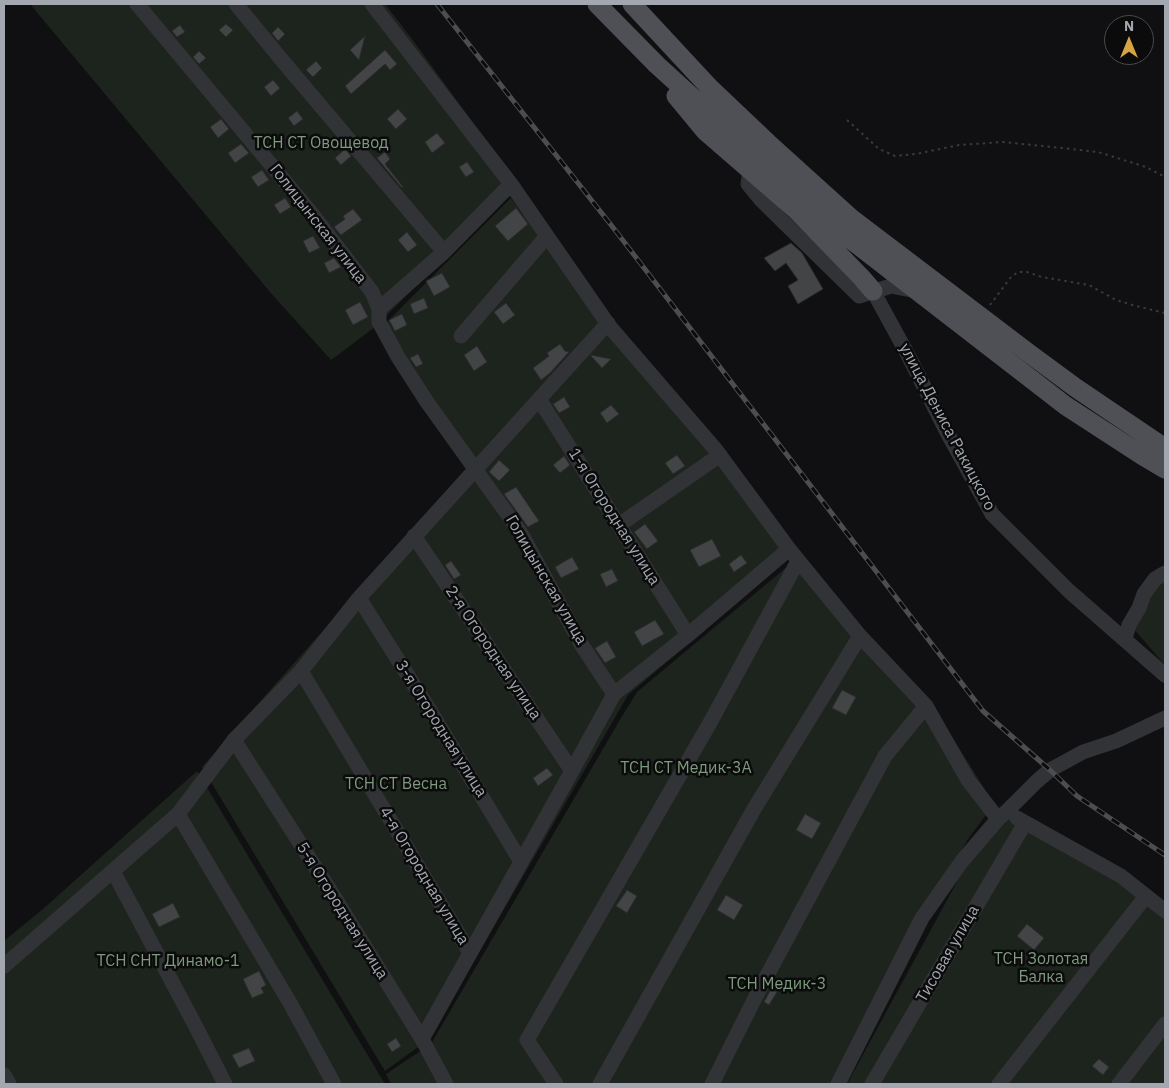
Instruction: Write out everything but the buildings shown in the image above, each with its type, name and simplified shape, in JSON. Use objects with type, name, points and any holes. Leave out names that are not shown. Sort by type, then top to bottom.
[{"type":"main road","points":[[597,4],[657,65],[837,228],[1066,406],[1165,469]]},
{"type":"main road","points":[[632,4],[710,88],[852,218],[1076,388],[1165,448]]},
{"type":"main road","points":[[657,65],[665,82],[705,131],[795,209],[873,291]]},
{"type":"main road","points":[[1109,410],[1165,437]]},
{"type":"street","name":"Голицынская улица","points":[[137,4],[313,215],[372,292],[379,309],[379,322],[398,357],[427,402],[521,533],[582,644],[614,694]]},
{"type":"street","points":[[236,4],[444,252]]},
{"type":"street","points":[[372,4],[511,184],[608,323],[720,455],[793,555],[860,636],[926,706],[968,780],[1002,816],[1025,823],[1122,876],[1165,911]]},
{"type":"street","points":[[379,309],[444,252],[511,184]]},
{"type":"street","points":[[461,336],[547,236]]},
{"type":"street","points":[[873,291],[891,286],[916,291]]},
{"type":"street","name":"улица Дениса Ракицкого","points":[[873,291],[992,514],[1069,591],[1165,675]]},
{"type":"street","points":[[4,966],[178,814],[234,740],[301,671],[358,598],[608,323]]},
{"type":"street","name":"1-я Огородная улица","points":[[539,399],[688,635]]},
{"type":"street","points":[[619,525],[720,455]]},
{"type":"street","name":"2-я Огородная улица","points":[[414,536],[572,771]]},
{"type":"street","points":[[422,1039],[614,694],[793,555]]},
{"type":"street","points":[[556,1084],[527,1040],[711,721],[793,555]]},
{"type":"street","points":[[1125,639],[1129,625],[1139,608],[1144,594],[1155,579],[1165,573]]},
{"type":"street","name":"3-я Огородная улица","points":[[358,598],[434,717],[521,862]]},
{"type":"street","points":[[600,1084],[754,809],[860,636]]},
{"type":"street","name":"4-я Огородная улица","points":[[301,671],[470,953]]},
{"type":"street","points":[[712,1084],[756,996],[885,756],[926,706]]},
{"type":"street","points":[[838,1084],[922,918],[962,861],[1002,816],[1050,770],[1083,752],[1116,741],[1165,718]]},
{"type":"street","name":"5-я Огородная улица","points":[[234,740],[422,1039],[446,1084]]},
{"type":"street","points":[[178,814],[290,1003],[334,1084]]},
{"type":"street","name":"Тисовая улица","points":[[872,1084],[1025,823]]},
{"type":"street","points":[[113,871],[225,1084]]},
{"type":"street","points":[[999,1084],[1146,896]]},
{"type":"street","points":[[1119,1084],[1165,1024]]},
{"type":"street","points":[[4,1075],[9,1084]]},
{"type":"path","points":[[847,120],[879,149],[896,156],[959,145],[1003,142],[1098,152],[1146,167],[1165,177]]},
{"type":"path","points":[[981,317],[1011,277],[1018,272],[1027,272],[1042,277],[1089,285],[1116,300],[1165,313]]},
{"type":"green space","name":"ТСН СТ Овощевод","points":[[30,4],[385,4],[519,186],[375,327],[331,360],[270,292]]},
{"type":"green space","name":"ТСН СТ Весна","points":[[511,198],[613,336],[721,463],[790,557],[628,695],[429,1039],[385,1071],[202,767],[466,469],[377,332]]},
{"type":"green space","name":"ТСН СТ Медик-3А","points":[[800,556],[862,631],[593,1084],[391,1084],[386,1074],[431,1044],[637,692]]},
{"type":"green space","points":[[1165,569],[1165,665],[1132,627]]},
{"type":"green space","name":"ТСН Медик-3","points":[[868,636],[929,700],[994,804],[968,839],[922,918],[838,1084],[604,1084],[761,809]]},
{"type":"green space","name":"ТСН СНТ Динамо-1","points":[[197,771],[385,1084],[4,1084],[4,941],[43,909]]},
{"type":"green space","name":"ТСН Золотая Балка","points":[[996,810],[1165,907],[1165,1084],[847,1084]]},
{"type":"railway","points":[[437,4],[615,230],[983,711],[1077,796],[1165,855]]}]
